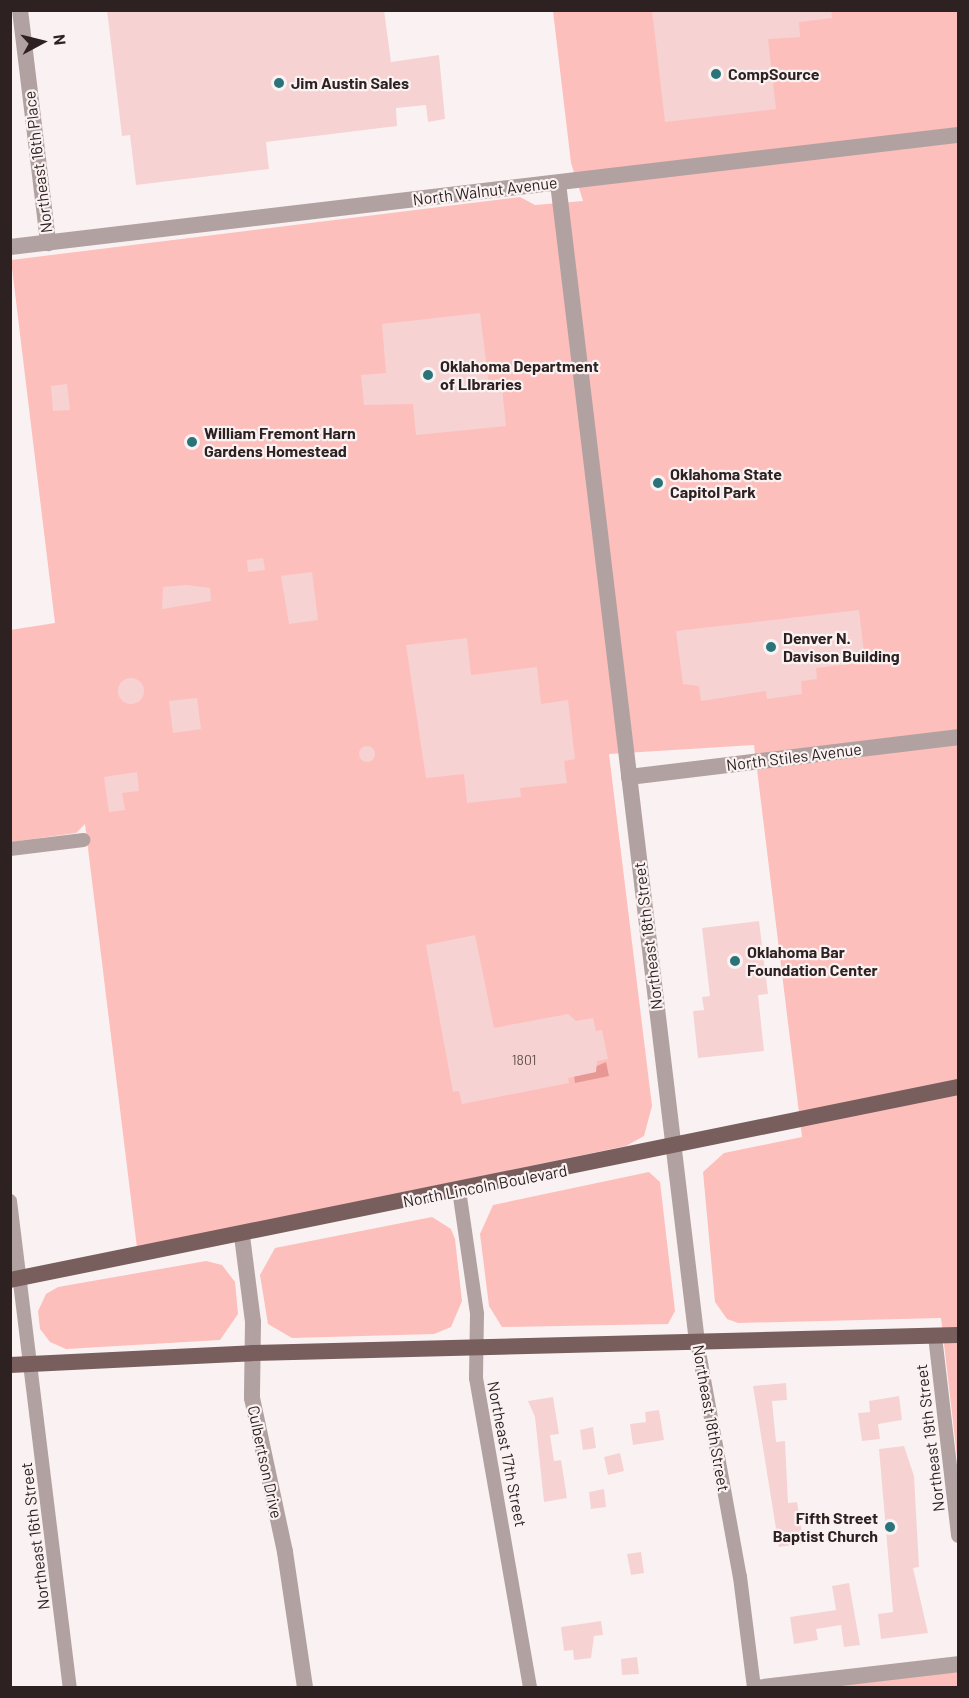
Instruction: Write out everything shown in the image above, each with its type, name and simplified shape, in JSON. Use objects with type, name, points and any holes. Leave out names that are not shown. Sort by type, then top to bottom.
[{"type":"main road","name":"North Lincoln Boulevard","points":[[15,1279],[242,1236],[958,1087]]},
{"type":"main road","points":[[10,1365],[252,1353],[958,1335]]},
{"type":"street","name":"Northeast 16th Place","points":[[20,10],[48,243]]},
{"type":"street","name":"North Walnut Avenue","points":[[10,247],[958,135]]},
{"type":"street","name":"Northeast 18th Street","points":[[558,183],[697,1341],[741,1577],[755,1688]]},
{"type":"street","name":"North Stiles Avenue","points":[[629,777],[958,737]]},
{"type":"street","points":[[10,849],[83,840]]},
{"type":"street","name":"Northeast 17th Street","points":[[459,1190],[476,1346],[477,1390],[530,1688]]},
{"type":"street","name":"Northeast 16th Street","points":[[10,1201],[15,1279],[31,1363],[70,1688]]},
{"type":"street","name":"Culbertson Drive","points":[[242,1236],[252,1353],[252,1398],[285,1552],[305,1688]]},
{"type":"street","name":"Northeast 19th Street","points":[[935,1336],[958,1536]]},
{"type":"street","points":[[755,1688],[958,1664]]},
{"type":"shaded area","name":"Oklahoma State Capitol Park","points":[[553,11],[958,11],[958,1465],[941,1318],[738,1323],[727,1319],[715,1302],[703,1172],[724,1153],[802,1137],[754,745],[609,754],[652,1106],[644,1136],[626,1146],[137,1248],[85,824],[76,833],[11,842],[10,630],[55,623],[11,260],[520,197],[535,205],[583,201],[571,163]]},
{"type":"shaded area","points":[[606,1062],[609,1076],[575,1083],[574,1076]]},
{"type":"shaded area","points":[[649,1172],[660,1182],[675,1311],[668,1324],[502,1327],[489,1306],[480,1234],[493,1205]]},
{"type":"shaded area","points":[[432,1217],[451,1229],[455,1239],[462,1301],[451,1327],[434,1334],[292,1338],[268,1324],[260,1275],[275,1248]]},
{"type":"shaded area","points":[[206,1261],[222,1265],[235,1282],[238,1314],[220,1340],[66,1349],[50,1342],[40,1329],[38,1311],[46,1294],[58,1287]]},
{"type":"shaded area","points":[[958,1671],[958,1687],[807,1688]]},
{"type":"building","name":"Jim Austin Sales","points":[[107,10],[384,10],[391,62],[439,55],[445,119],[428,122],[426,105],[396,108],[397,126],[266,142],[269,169],[136,185],[130,135],[122,136]]},
{"type":"building","name":"CompSource","points":[[652,10],[831,10],[832,18],[799,22],[800,37],[768,39],[776,109],[665,122]]},
{"type":"building","name":"Oklahoma Department of LIbraries","points":[[480,313],[489,385],[502,388],[506,426],[416,435],[413,404],[364,405],[361,375],[386,373],[382,324]]},
{"type":"building","points":[[67,384],[70,410],[53,411],[51,386]]},
{"type":"building","points":[[263,558],[265,570],[248,572],[247,560]]},
{"type":"building","points":[[312,572],[318,620],[289,624],[281,576]]},
{"type":"building","points":[[186,585],[210,588],[211,601],[162,609],[163,587]]},
{"type":"building","name":"Denver N. Davison Building","points":[[859,610],[865,662],[816,668],[817,679],[801,681],[802,694],[767,699],[766,691],[701,701],[699,686],[683,684],[676,631]]},
{"type":"building","points":[[467,638],[471,675],[537,667],[541,704],[568,700],[575,759],[564,761],[567,783],[520,788],[521,797],[467,803],[464,774],[426,778],[406,645]]},
{"type":"building","points":[[131,678],[140,682],[144,691],[140,700],[131,704],[122,700],[118,691],[122,682]]},
{"type":"building","points":[[197,698],[201,729],[173,733],[169,701]]},
{"type":"building","points":[[364,746],[370,746],[375,754],[373,760],[364,762],[359,757],[359,751]]},
{"type":"building","points":[[137,772],[139,791],[122,793],[125,810],[109,812],[104,777]]},
{"type":"building","name":"Oklahoma Bar Foundation Center","points":[[759,921],[768,994],[758,995],[764,1051],[698,1058],[693,1011],[704,1010],[702,997],[710,996],[702,928]]},
{"type":"building","points":[[475,935],[494,1028],[568,1014],[576,1021],[593,1018],[596,1031],[602,1030],[608,1059],[597,1061],[596,1072],[568,1078],[569,1083],[462,1104],[459,1091],[453,1092],[426,945]]},
{"type":"building","points":[[786,1383],[787,1400],[772,1401],[776,1442],[785,1441],[788,1503],[797,1502],[804,1543],[779,1547],[753,1386]]},
{"type":"building","points":[[899,1396],[902,1420],[878,1424],[880,1439],[862,1441],[858,1413],[870,1412],[869,1401]]},
{"type":"building","points":[[553,1397],[559,1434],[550,1435],[554,1461],[561,1460],[567,1498],[544,1502],[535,1417],[528,1401]]},
{"type":"building","points":[[659,1410],[664,1440],[633,1445],[630,1424],[646,1422],[645,1412]]},
{"type":"building","points":[[593,1427],[596,1448],[583,1450],[580,1430]]},
{"type":"building","points":[[904,1446],[914,1476],[919,1567],[913,1568],[928,1633],[881,1639],[878,1614],[893,1612],[879,1449]]},
{"type":"building","points":[[620,1453],[624,1471],[608,1475],[604,1457]]},
{"type":"building","points":[[604,1489],[606,1507],[591,1509],[589,1492]]},
{"type":"building","points":[[641,1552],[644,1573],[631,1575],[627,1554]]},
{"type":"building","points":[[849,1583],[860,1645],[844,1647],[841,1625],[816,1629],[818,1640],[794,1644],[790,1617],[836,1610],[832,1586]]},
{"type":"building","points":[[601,1621],[603,1635],[594,1636],[591,1658],[574,1660],[573,1650],[564,1651],[561,1627]]},
{"type":"building","points":[[637,1657],[639,1674],[622,1675],[621,1659]]},
{"type":"place","name":"CompSource","points":[[716,74]]},
{"type":"place","name":"Jim Austin Sales","points":[[279,83]]},
{"type":"place","name":"Oklahoma Department of LIbraries","points":[[428,375]]},
{"type":"place","name":"William Fremont Harn Gardens Homestead","points":[[192,442]]},
{"type":"place","name":"Oklahoma State Capitol Park","points":[[658,483]]},
{"type":"place","name":"Denver N. Davison Building","points":[[771,647]]},
{"type":"place","name":"Oklahoma Bar Foundation Center","points":[[735,961]]},
{"type":"place","name":"Fifth Street Baptist Church","points":[[890,1527]]}]
